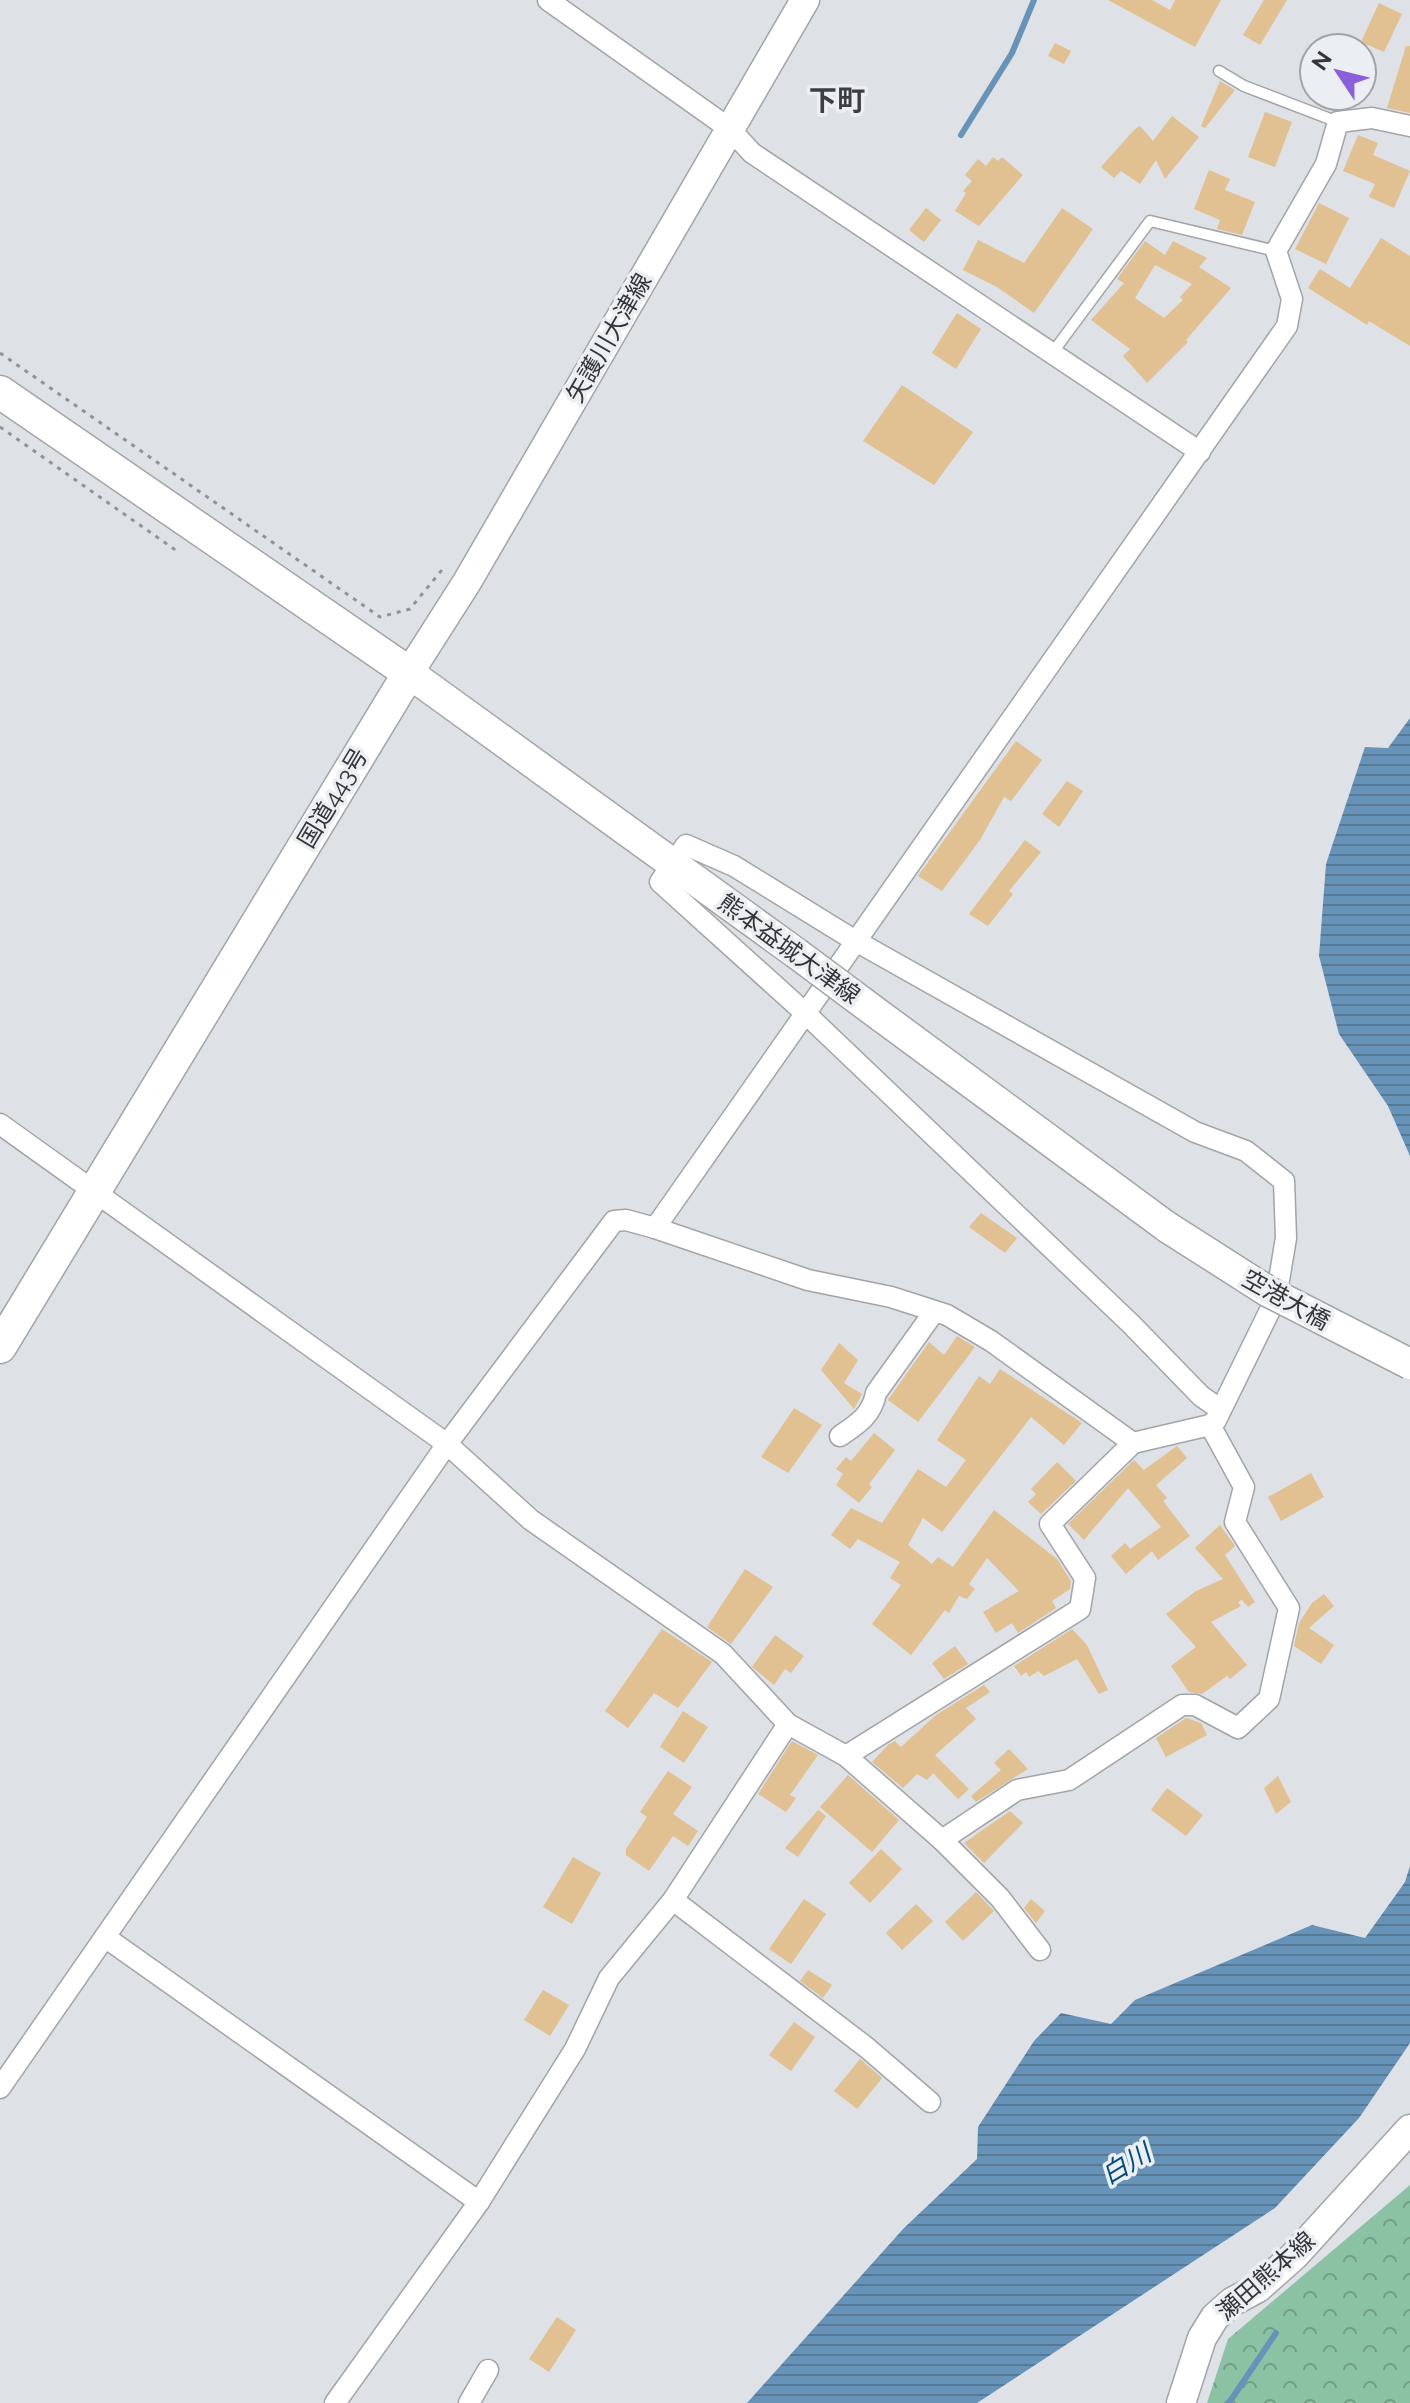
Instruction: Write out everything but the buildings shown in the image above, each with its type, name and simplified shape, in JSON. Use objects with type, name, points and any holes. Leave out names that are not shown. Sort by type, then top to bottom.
[{"type":"highway","points":[[0,392],[199,532],[409,673]]},
{"type":"highway","name":"国道443号","points":[[0,1347],[409,673]]},
{"type":"main road","name":"矢護川大津線","points":[[409,673],[467,582],[805,0]]},
{"type":"main road","name":"熊本益城大津線","points":[[409,673],[1167,1227]]},
{"type":"main road","name":"空港大橋","points":[[1167,1227],[1269,1292],[1410,1364]]},
{"type":"main road","name":"瀬田熊本線","points":[[1181,2403],[1202,2338],[1215,2317],[1232,2302],[1258,2288],[1294,2256],[1410,2129]]},
{"type":"street","points":[[548,0],[730,129],[764,162],[1200,452]]},
{"type":"street","points":[[655,1228],[1287,326],[1292,299],[1276,251],[1326,164],[1338,122],[1372,118],[1410,126]]},
{"type":"street","points":[[846,1756],[1080,1609],[1085,1578],[1050,1524],[1133,1443],[1215,1417],[1276,1298],[1286,1238],[1284,1181],[1246,1151],[1195,1132],[854,940],[734,866],[686,845],[660,882],[804,1012],[1131,1324],[1201,1396],[1215,1417],[1244,1487],[1235,1522],[1289,1608],[1269,1699],[1238,1728],[1195,1705],[1182,1705],[1069,1780],[1017,1790],[942,1840]]},
{"type":"street","points":[[0,1124],[447,1444],[531,1520],[723,1654],[788,1724],[846,1756],[942,1840],[1000,1898],[1040,1950]]},
{"type":"street","points":[[0,2088],[447,1444],[614,1221],[626,1220],[655,1228],[808,1280],[891,1297],[947,1315],[991,1341],[1133,1443]]},
{"type":"street","points":[[840,1436],[861,1422],[873,1407],[876,1393],[934,1312]]},
{"type":"street","points":[[335,2403],[479,2202],[575,2049],[609,1978],[673,1900],[788,1724]]},
{"type":"street","points":[[673,1900],[843,2029],[930,2102]]},
{"type":"street","points":[[105,1937],[479,2202]]},
{"type":"street","points":[[469,2403],[488,2370]]},
{"type":"lane","points":[[1219,71],[1244,86],[1338,122]]},
{"type":"lane","points":[[1053,352],[1150,221],[1276,251]]},
{"type":"path","points":[[0,353],[380,617],[410,609],[441,571],[467,582]]},
{"type":"path","points":[[0,427],[174,549],[199,532]]},
{"type":"green space","points":[[1410,2185],[1410,2403],[1207,2403],[1228,2339]]},
{"type":"water","points":[[1410,718],[1410,1156],[1388,1106],[1339,1034],[1319,956],[1326,864],[1365,747],[1388,748]]},
{"type":"water","name":"白川","points":[[1410,1866],[1410,2043],[1359,2118],[1275,2208],[977,2403],[747,2403],[904,2228],[977,2159],[978,2127],[1034,2041],[1061,2013],[1111,2024],[1135,2000],[1312,1925],[1365,1938],[1405,1882]]},
{"type":"waterway","points":[[961,135],[1012,53],[1034,0]]},
{"type":"waterway","points":[[1229,2403],[1276,2333]]},
{"type":"district","name":"下町","points":[[837,100]]}]
